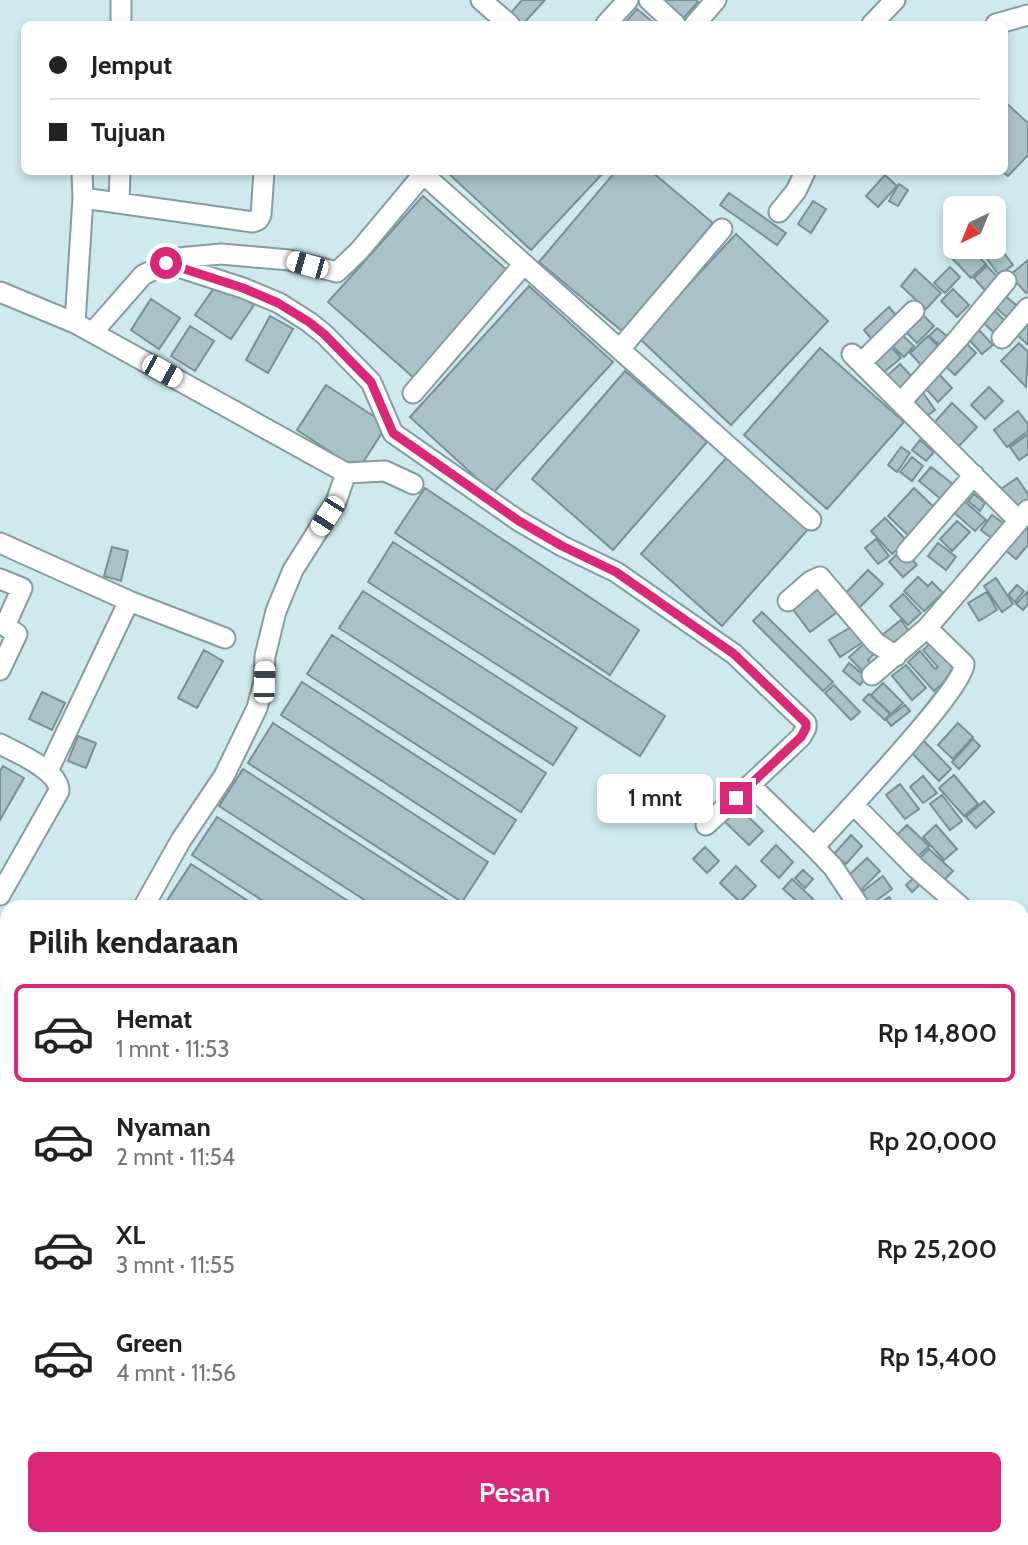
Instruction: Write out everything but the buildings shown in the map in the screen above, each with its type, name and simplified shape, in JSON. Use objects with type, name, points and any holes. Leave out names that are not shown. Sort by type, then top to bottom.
[{"type":"street","points":[[121,0],[121,21]]},
{"type":"street","points":[[481,0],[506,21]]},
{"type":"street","points":[[609,21],[628,0]]},
{"type":"street","points":[[649,0],[672,21]]},
{"type":"street","points":[[698,21],[716,0]]},
{"type":"street","points":[[875,21],[895,0]]},
{"type":"street","points":[[1007,21],[1028,15]]},
{"type":"street","points":[[75,323],[82,175]]},
{"type":"street","points":[[119,202],[120,175]]},
{"type":"street","points":[[83,198],[253,222],[261,215],[264,175]]},
{"type":"street","points":[[93,332],[143,275],[178,258],[220,254],[289,260],[337,272],[359,251],[422,175]]},
{"type":"street","points":[[426,175],[811,520]]},
{"type":"street","points":[[779,212],[796,191],[804,175]]},
{"type":"street","points":[[620,349],[722,229]]},
{"type":"street","points":[[166,263],[243,288],[278,303],[309,322],[371,382],[393,433],[519,521],[562,546],[616,572],[734,654],[806,723],[801,737],[706,825]]},
{"type":"street","points":[[413,393],[524,264]]},
{"type":"street","points":[[901,402],[1006,281]]},
{"type":"street","points":[[0,292],[93,332],[346,473],[385,471],[413,484]]},
{"type":"street","points":[[1002,338],[1028,308]]},
{"type":"street","points":[[872,676],[928,628],[1025,514],[974,475],[856,358],[914,311]]},
{"type":"street","points":[[147,900],[181,840],[224,776],[257,708],[264,682],[265,656],[276,611],[293,570],[336,502],[346,473]]},
{"type":"street","points":[[908,552],[974,475]]},
{"type":"street","points":[[0,543],[129,601],[225,638]]},
{"type":"street","points":[[788,601],[811,581],[820,577],[876,643],[897,656]]},
{"type":"street","points":[[0,579],[22,588],[5,626],[17,634],[0,670]]},
{"type":"street","points":[[48,771],[129,601]]},
{"type":"street","points":[[814,847],[854,805],[942,702],[963,672],[964,664],[928,628]]},
{"type":"street","points":[[0,744],[48,771],[59,784],[59,791],[0,895]]},
{"type":"street","points":[[750,785],[833,867],[855,900]]},
{"type":"street","points":[[854,805],[915,867],[953,900]]},
{"type":"route","points":[[166,263],[243,288],[278,303],[309,322],[371,382],[393,433],[519,521],[562,546],[616,572],[734,654],[765,683],[806,723],[806,728],[801,737],[736,798]]}]
